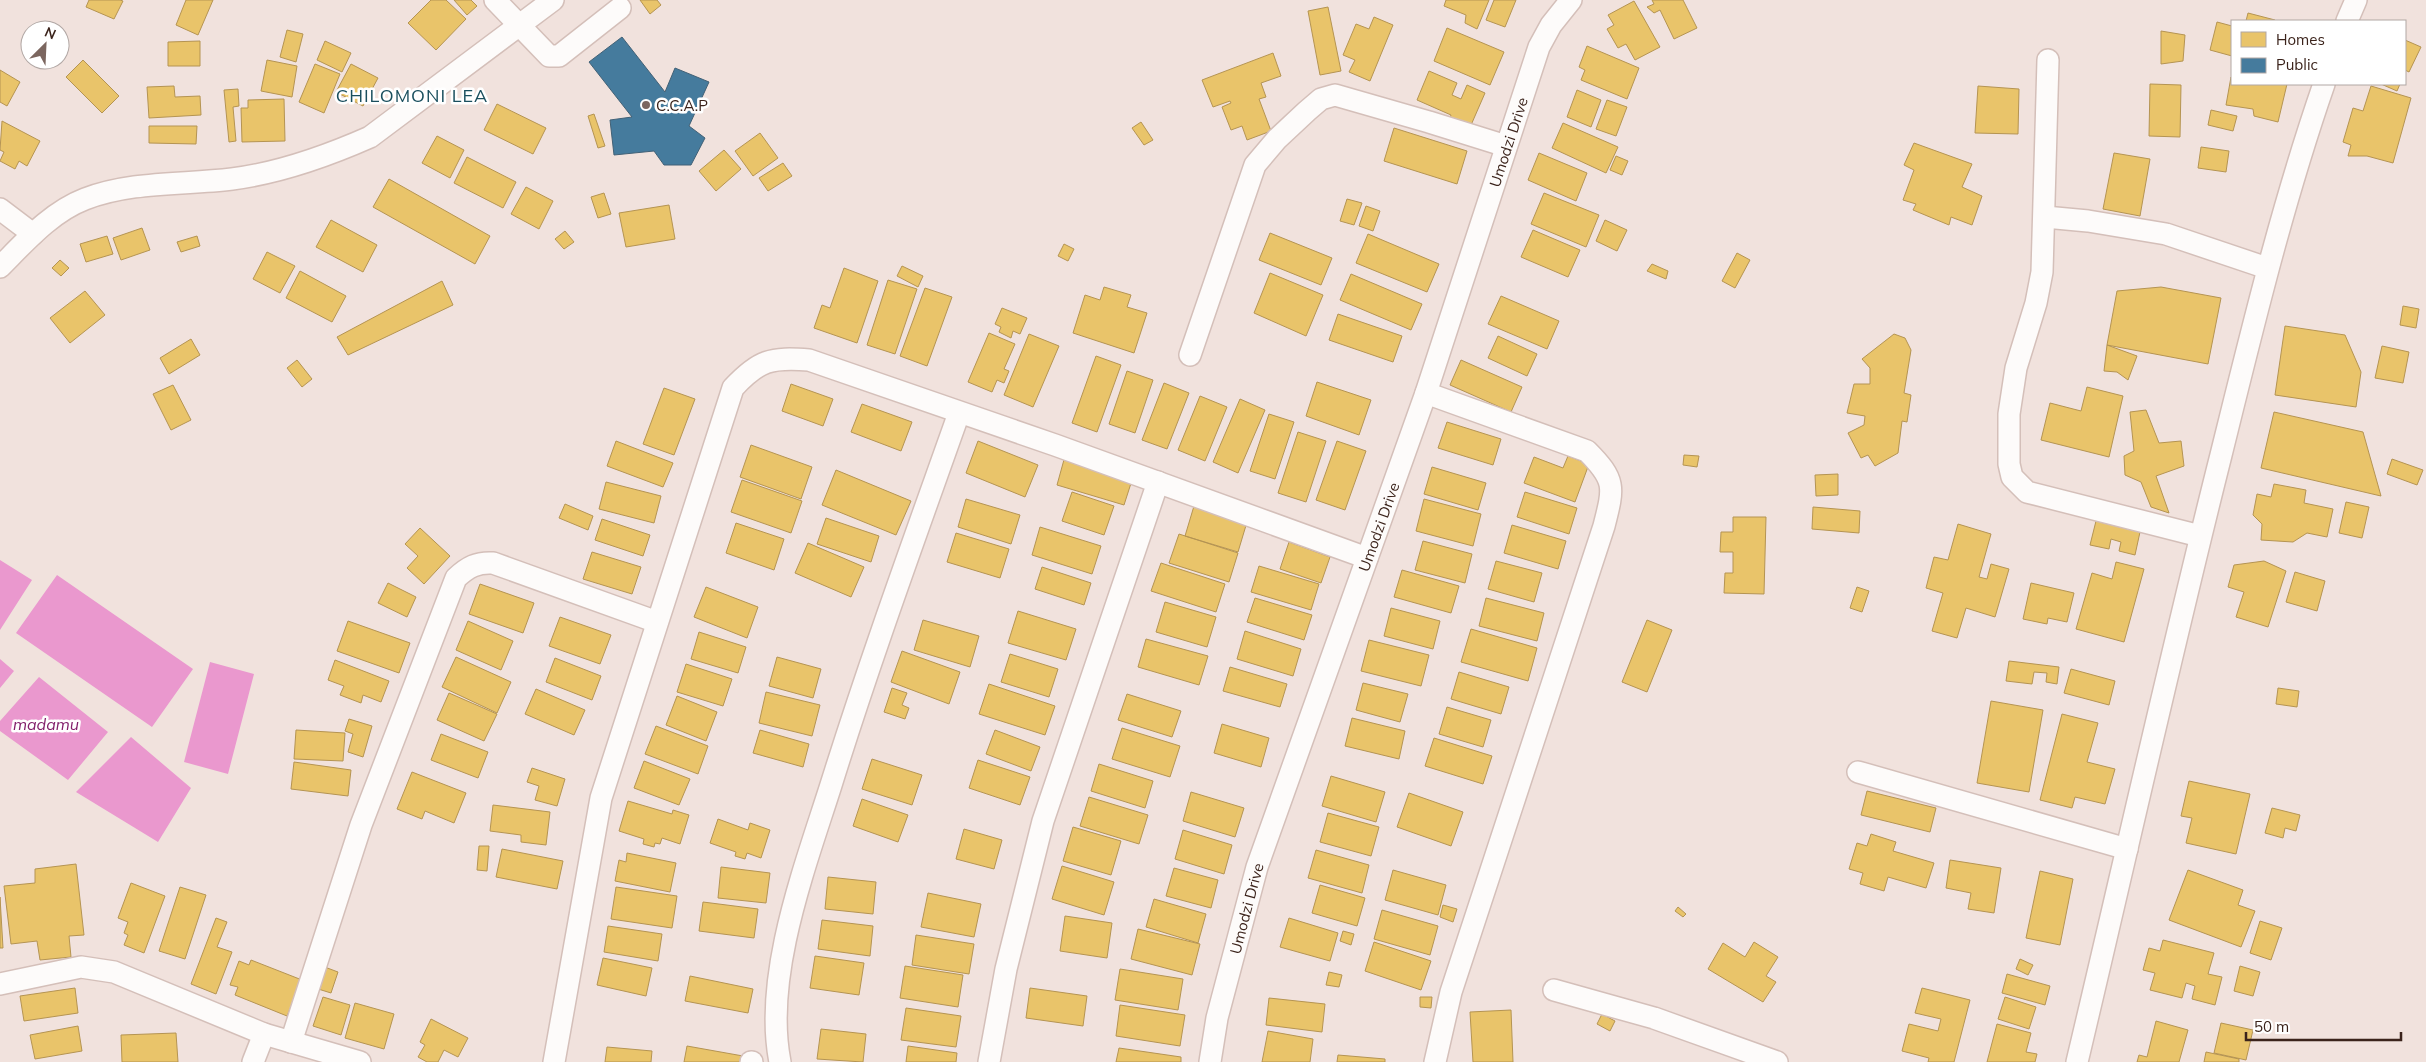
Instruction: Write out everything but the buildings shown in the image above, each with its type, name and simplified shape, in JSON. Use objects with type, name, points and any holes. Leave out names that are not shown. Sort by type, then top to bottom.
[{"type":"street","points":[[495,0],[549,56],[559,56],[620,8]]},
{"type":"street","points":[[0,267],[33,234],[68,207],[105,192],[129,187],[258,176],[349,146],[370,137],[390,124],[553,0]]},
{"type":"street","name":"Umodzi Drive","points":[[1210,1062],[1220,1008],[1257,867],[1426,392],[1539,47],[1551,25],[1571,0]]},
{"type":"street","points":[[2347,20],[2356,0]]},
{"type":"street","points":[[2048,60],[2042,272],[2036,303],[2016,368],[2010,414],[2009,464],[2012,477],[2027,492],[2200,536]]},
{"type":"street","points":[[2077,1062],[2200,536],[2267,268],[2303,144],[2324,85]]},
{"type":"street","points":[[1190,355],[1255,165],[1277,139],[1321,99],[1335,96],[1506,146]]},
{"type":"street","points":[[0,210],[33,234]]},
{"type":"street","points":[[2045,217],[2088,220],[2166,234],[2267,268]]},
{"type":"street","points":[[554,1062],[601,798],[733,388],[748,372],[764,362],[782,358],[809,360],[1158,482],[1367,558]]},
{"type":"street","points":[[1426,392],[1587,451],[1606,470],[1610,484],[1610,502],[1604,526],[1451,992],[1435,1062]]},
{"type":"street","points":[[780,1062],[777,1047],[777,994],[785,946],[800,882],[862,687],[958,413]]},
{"type":"street","points":[[989,1062],[1008,960],[1043,820],[1158,482]]},
{"type":"street","points":[[291,1042],[361,825],[456,578],[466,568],[480,562],[493,563],[657,622]]},
{"type":"street","points":[[1858,772],[2127,849]]},
{"type":"street","points":[[0,984],[81,967],[114,972],[264,1034],[360,1062]]},
{"type":"street","points":[[1554,990],[1654,1018],[1777,1062]]},
{"type":"street","points":[[254,1062],[264,1034]]},
{"type":"water","points":[[0,560],[32,580],[0,630]]},
{"type":"water","points":[[57,575],[193,669],[152,727],[16,633]]},
{"type":"water","points":[[0,659],[14,671],[0,688]]},
{"type":"water","points":[[210,662],[254,674],[228,774],[184,762]]},
{"type":"water","name":"madamu","points":[[39,677],[108,732],[68,780],[0,731],[0,721]]},
{"type":"water","points":[[131,737],[191,788],[158,842],[76,792]]},
{"type":"place","name":"C.C.A.P","points":[[646,105]]},
{"type":"district","name":"CHILOMONI LEA","points":[[412,95]]}]
